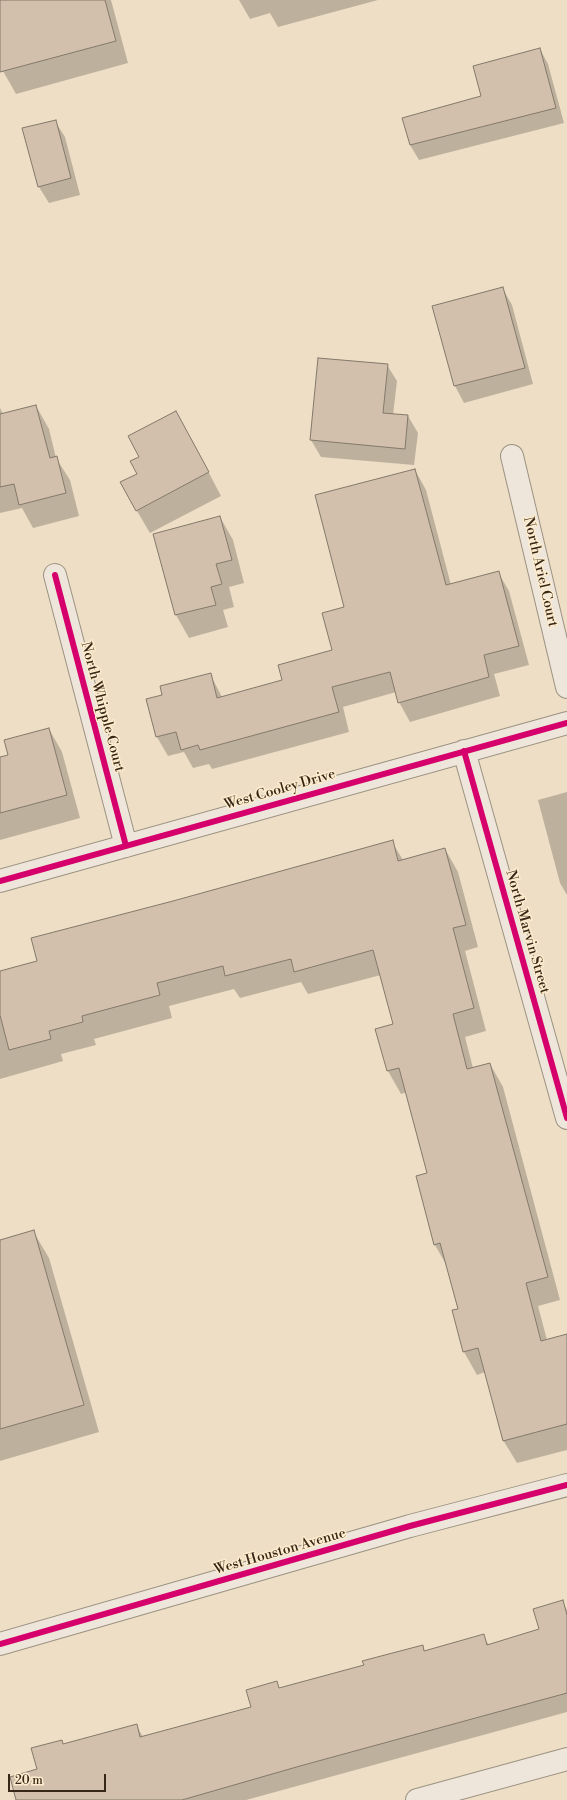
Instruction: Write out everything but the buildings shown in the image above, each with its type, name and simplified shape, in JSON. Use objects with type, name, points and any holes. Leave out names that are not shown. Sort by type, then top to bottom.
[{"type":"street","name":"North Ariel Court","points":[[512,456],[567,687]]},
{"type":"street","name":"North Whipple Court","points":[[55,575],[126,846]]},
{"type":"street","name":"West Cooley Drive","points":[[0,881],[567,722]]},
{"type":"street","name":"North Marvin Street","points":[[464,751],[567,1118]]},
{"type":"street","name":"West Houston Avenue","points":[[0,1644],[410,1526],[567,1485]]},
{"type":"street","points":[[418,1800],[567,1759]]},
{"type":"cycle path","points":[[55,575],[126,846]]},
{"type":"cycle path","points":[[0,881],[567,723]]},
{"type":"cycle path","points":[[464,751],[567,1118]]},
{"type":"cycle path","points":[[0,1644],[410,1526],[567,1485]]}]
